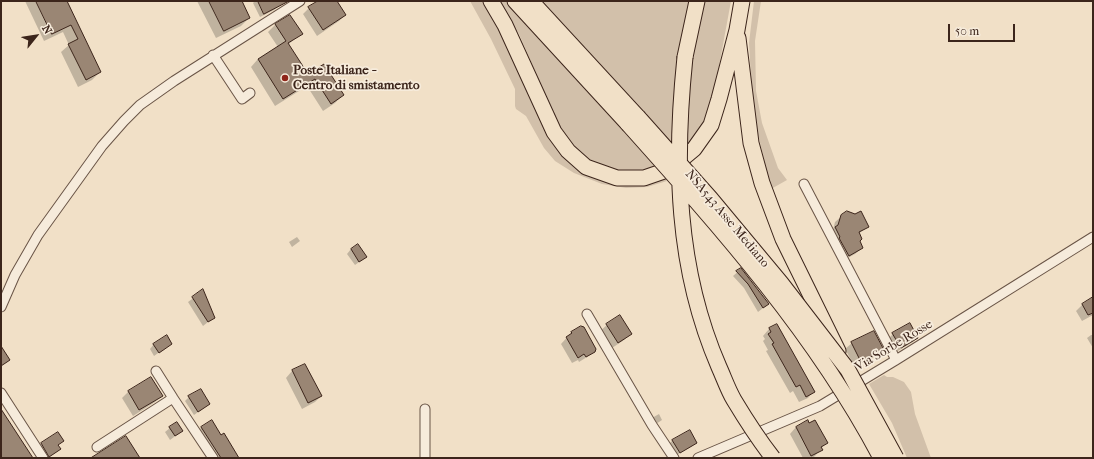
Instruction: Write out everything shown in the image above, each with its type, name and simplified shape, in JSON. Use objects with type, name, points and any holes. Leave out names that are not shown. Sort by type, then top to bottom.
[{"type":"highway","points":[[491,1],[508,32],[554,132],[568,151],[586,167],[617,178],[644,178],[670,169],[694,150],[711,125],[737,30],[742,1]]},
{"type":"highway","name":"NSA543 Asse Mediano","points":[[515,1],[711,199],[781,283],[848,370],[896,458]]},
{"type":"highway","name":"NSA543 Asse Mediano","points":[[531,1],[633,121],[794,321],[837,382],[881,458]]},
{"type":"highway","points":[[697,1],[686,57],[681,97],[680,204],[684,242],[693,290],[715,357],[734,399],[760,441],[773,458]]},
{"type":"highway","points":[[737,30],[751,143],[762,183],[783,239],[848,370]]},
{"type":"street","points":[[1,307],[15,275],[38,235],[102,146],[124,121],[140,105],[213,56],[300,1]]},
{"type":"street","points":[[213,56],[242,100],[250,94]]},
{"type":"street","points":[[804,184],[896,360]]},
{"type":"street","name":"Via Sorbe Rosse","points":[[698,458],[820,406],[1093,237]]},
{"type":"street","points":[[587,314],[652,425],[674,458]]},
{"type":"street","points":[[156,371],[213,458]]},
{"type":"street","points":[[1,393],[43,458]]},
{"type":"street","points":[[97,447],[173,398]]},
{"type":"street","points":[[425,458],[426,408]]},
{"type":"shaded area","points":[[470,1],[486,1],[583,169],[662,176],[667,181],[647,187],[626,188],[602,184],[574,173],[555,161],[544,148],[526,116],[516,109],[515,89],[491,39]]},
{"type":"shaded area","points":[[499,1],[506,1],[627,135],[647,114],[541,1],[731,1],[713,99],[706,122],[683,152],[657,169],[635,172],[618,171],[604,168],[585,157],[569,142],[554,115],[519,34]]},
{"type":"shaded area","points":[[754,1],[761,1],[755,41],[756,91],[762,123],[778,168],[787,180],[771,189],[753,113],[749,43]]},
{"type":"shaded area","points":[[884,375],[904,382],[911,392],[915,414],[931,458],[907,458],[892,423],[869,384]]},
{"type":"building","points":[[36,1],[67,1],[101,72],[86,80],[68,44],[78,39],[71,25],[52,34]]},
{"type":"building","points":[[209,1],[242,1],[250,18],[224,31]]},
{"type":"building","points":[[258,1],[289,1],[264,14]]},
{"type":"building","points":[[318,1],[337,1],[346,15],[323,30],[308,7]]},
{"type":"building","points":[[290,15],[303,34],[288,43],[308,74],[324,64],[344,95],[331,104],[315,79],[283,99],[258,59],[286,41],[275,24]]},
{"type":"building","points":[[847,211],[855,214],[861,211],[869,227],[859,232],[862,239],[860,241],[863,248],[849,256],[835,227],[838,225],[841,215]]},
{"type":"building","points":[[358,244],[367,257],[359,262],[351,249]]},
{"type":"building","points":[[741,268],[769,304],[763,308],[748,284],[736,271]]},
{"type":"building","points":[[203,289],[215,318],[208,322],[192,297]]},
{"type":"building","points":[[1093,297],[1093,313],[1088,315],[1082,304]]},
{"type":"building","points":[[620,315],[632,334],[618,343],[606,324]]},
{"type":"building","points":[[910,323],[918,338],[901,348],[892,333]]},
{"type":"building","points":[[777,324],[815,392],[806,397],[800,385],[796,387],[768,334],[771,332],[769,328]]},
{"type":"building","points":[[581,326],[584,327],[596,349],[595,352],[586,357],[584,354],[578,358],[566,337]]},
{"type":"building","points":[[874,331],[884,350],[861,362],[851,342]]},
{"type":"building","points":[[167,335],[172,344],[159,353],[153,344]]},
{"type":"building","points":[[1,346],[10,360],[1,366]]},
{"type":"building","points":[[305,364],[322,396],[308,403],[292,370]]},
{"type":"building","points":[[151,377],[163,396],[139,410],[128,391]]},
{"type":"building","points":[[201,389],[210,404],[198,412],[188,396]]},
{"type":"building","points":[[1,409],[33,458],[1,458]]},
{"type":"building","points":[[212,420],[221,435],[224,433],[239,458],[221,458],[201,427]]},
{"type":"building","points":[[808,420],[809,423],[815,420],[828,443],[821,447],[823,450],[811,456],[796,427]]},
{"type":"building","points":[[177,422],[183,431],[175,436],[169,427]]},
{"type":"building","points":[[690,430],[697,443],[680,453],[672,440]]},
{"type":"building","points":[[58,432],[64,441],[58,445],[61,449],[49,457],[41,443]]},
{"type":"building","points":[[126,436],[140,458],[91,458]]},
{"type":"place","name":"Poste Italiane - Centro di smistamento","points":[[285,78]]}]
